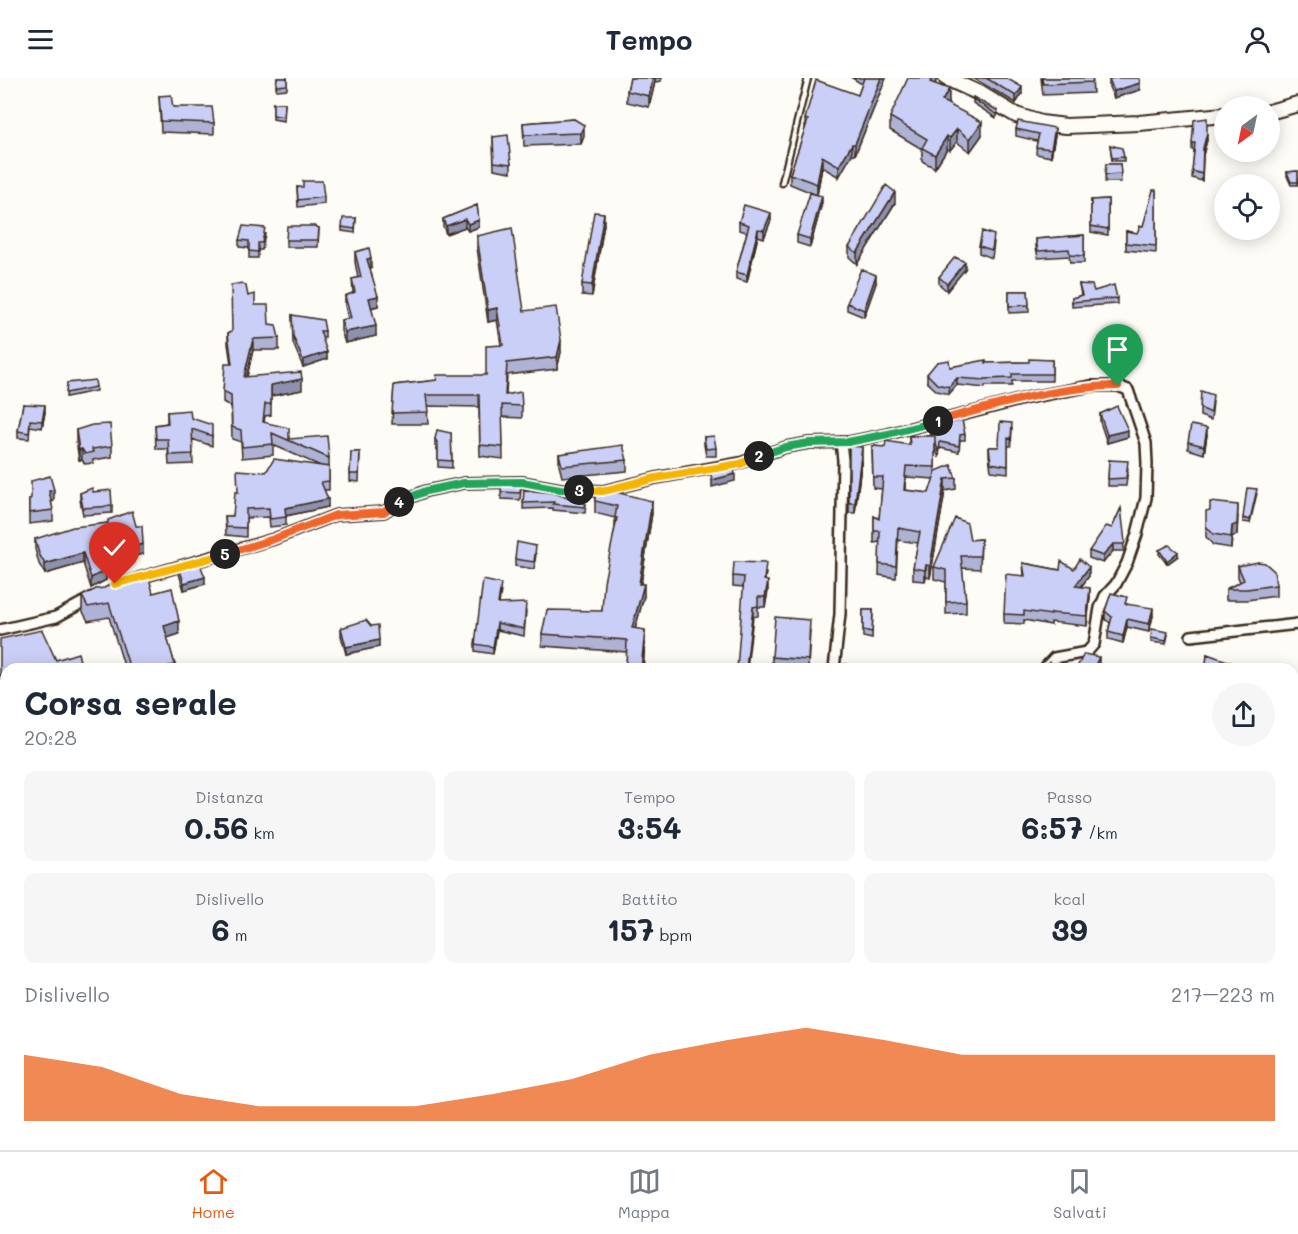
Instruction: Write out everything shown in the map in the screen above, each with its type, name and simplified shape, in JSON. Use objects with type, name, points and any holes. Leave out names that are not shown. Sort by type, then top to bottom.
[{"type":"street","points":[[952,79],[1016,115],[1049,124],[1066,126],[1139,123],[1214,116]]},
{"type":"street","points":[[1280,109],[1298,104]]},
{"type":"street","points":[[126,581],[274,539],[336,515],[384,512],[399,502],[426,491],[464,483],[522,482],[560,489],[603,491],[656,478],[740,464],[786,447],[809,443],[841,442],[888,434],[1027,398],[1091,386],[1118,386],[1128,390],[1146,443],[1146,498],[1127,563],[1116,584],[1105,596],[1100,608],[1094,644],[1087,652],[1054,658],[1049,663]]},
{"type":"street","points":[[835,663],[840,614],[843,460],[841,442]]},
{"type":"street","points":[[0,630],[56,617],[105,590]]},
{"type":"street","points":[[1191,636],[1298,624]]},
{"type":"lane","points":[[782,183],[808,78]]},
{"type":"building","points":[[277,78],[287,78],[287,85],[276,86]]},
{"type":"building","points":[[630,78],[653,78],[649,96],[627,91]]},
{"type":"building","points":[[864,78],[881,78],[855,144],[852,144],[839,166],[822,156],[817,184],[790,174],[808,120],[805,119],[816,80],[858,95]]},
{"type":"building","points":[[908,78],[932,78],[930,82],[949,89],[942,101],[982,122],[970,139],[957,129],[950,138],[947,136],[935,155],[922,148],[927,139],[890,117]]},
{"type":"building","points":[[986,78],[1006,78],[1022,87],[1016,96]]},
{"type":"building","points":[[1042,78],[1092,78],[1093,82],[1043,84]]},
{"type":"building","points":[[1139,78],[1140,83],[1114,91],[1109,79]]},
{"type":"building","points":[[171,95],[173,107],[212,107],[214,123],[161,121],[159,96]]},
{"type":"building","points":[[973,97],[998,111],[996,114]]},
{"type":"building","points":[[273,103],[285,103],[284,117],[273,115]]},
{"type":"building","points":[[1207,118],[1202,174],[1192,171],[1195,143],[1192,143],[1194,120]]},
{"type":"building","points":[[574,119],[584,125],[581,133],[524,135],[523,123]]},
{"type":"building","points":[[1018,121],[1055,128],[1051,149],[1036,147],[1039,134],[1016,129]]},
{"type":"building","points":[[508,135],[511,164],[494,162],[493,137]]},
{"type":"building","points":[[1110,145],[1122,148],[1124,157],[1112,158]]},
{"type":"building","points":[[1106,164],[1120,164],[1121,174],[1105,175]]},
{"type":"building","points":[[1298,171],[1298,182],[1291,182],[1287,172]]},
{"type":"building","points":[[303,181],[322,181],[324,197],[298,200],[297,187],[303,187]]},
{"type":"building","points":[[886,185],[895,192],[857,253],[849,247]]},
{"type":"building","points":[[1153,190],[1156,190],[1156,246],[1126,243],[1126,231],[1137,233],[1140,226],[1143,226]]},
{"type":"building","points":[[810,193],[822,196],[810,239],[797,235]]},
{"type":"building","points":[[1108,199],[1108,229],[1091,226],[1091,200]]},
{"type":"building","points":[[477,205],[479,220],[468,224],[465,219],[446,226],[443,219]]},
{"type":"building","points":[[744,205],[771,213],[764,230],[758,229],[747,275],[736,272],[749,225],[739,222]]},
{"type":"building","points":[[594,212],[604,213],[592,285],[582,284]]},
{"type":"building","points":[[343,218],[356,218],[355,229],[342,227]]},
{"type":"building","points":[[243,226],[265,228],[262,243],[258,243],[258,252],[249,251],[249,241],[239,240]]},
{"type":"building","points":[[287,226],[315,226],[319,228],[318,240],[286,240]]},
{"type":"building","points":[[512,228],[524,311],[556,307],[561,340],[557,357],[507,363],[505,395],[521,392],[522,406],[502,405],[503,447],[480,445],[479,395],[426,395],[428,412],[392,413],[394,385],[437,380],[436,375],[486,375],[486,346],[503,345],[497,308],[488,310],[477,236]]},
{"type":"building","points":[[982,231],[994,235],[992,250],[979,246]]},
{"type":"building","points":[[1084,235],[1084,256],[1070,255],[1069,249],[1038,251],[1036,239]]},
{"type":"building","points":[[369,248],[371,258],[367,259],[378,296],[369,298],[376,326],[345,332],[341,320],[351,318],[345,296],[355,292],[352,279],[361,277],[355,252]]},
{"type":"building","points":[[955,257],[965,262],[947,284],[939,277]]},
{"type":"building","points":[[861,269],[876,275],[864,310],[847,303]]},
{"type":"building","points":[[242,283],[246,286],[248,296],[255,294],[255,305],[268,305],[269,324],[276,325],[279,338],[253,339],[244,377],[301,372],[302,379],[271,385],[271,404],[265,404],[263,422],[289,428],[289,439],[327,436],[329,458],[272,433],[273,444],[242,447],[241,430],[232,427],[231,395],[223,391],[225,364],[232,364],[228,333],[232,331],[231,285]]},
{"type":"building","points":[[1079,284],[1092,285],[1094,291],[1114,285],[1117,298],[1072,302],[1072,298],[1082,295]]},
{"type":"building","points":[[1009,291],[1028,291],[1029,305],[1009,306]]},
{"type":"building","points":[[292,315],[323,320],[325,331],[320,331],[327,352],[303,360],[293,336]]},
{"type":"building","points":[[1029,359],[1052,360],[1052,374],[1012,374],[1012,378],[985,380],[957,378],[949,387],[937,384],[927,374],[937,362],[949,360],[950,367],[986,360],[986,363],[1029,362]]},
{"type":"building","points":[[95,380],[96,387],[66,393],[67,383]]},
{"type":"building","points":[[1201,391],[1213,395],[1211,413],[1200,408]]},
{"type":"building","points":[[23,404],[45,405],[42,421],[30,420],[29,433],[18,431]]},
{"type":"building","points":[[1117,406],[1128,430],[1107,435],[1100,414]]},
{"type":"building","points":[[190,410],[191,418],[212,425],[212,436],[192,429],[193,454],[169,455],[168,439],[156,439],[155,425],[168,423],[167,412]]},
{"type":"building","points":[[962,420],[965,434],[960,435],[959,446],[940,442],[939,452],[935,436],[929,425],[940,422],[940,426]]},
{"type":"building","points":[[1000,422],[1012,423],[1011,439],[1008,438],[1008,466],[991,463],[989,447],[999,447]]},
{"type":"building","points":[[110,424],[112,446],[92,449],[93,452],[85,454],[82,449],[79,450],[76,430],[92,425]]},
{"type":"building","points":[[1191,425],[1207,428],[1204,446],[1188,442]]},
{"type":"building","points":[[437,430],[451,433],[452,461],[438,460],[438,444],[435,439]]},
{"type":"building","points":[[714,436],[716,448],[706,449],[704,437]]},
{"type":"building","points":[[909,436],[935,436],[935,467],[906,466],[904,490],[929,493],[936,471],[951,465],[956,478],[945,479],[930,566],[926,565],[925,570],[913,568],[920,532],[898,528],[896,566],[879,564],[880,531],[874,531],[874,516],[879,519],[883,477],[873,477],[872,446],[885,447],[886,441],[910,445]]},
{"type":"building","points":[[623,445],[627,460],[562,466],[559,454]]},
{"type":"building","points":[[849,446],[862,447],[855,503],[849,503]]},
{"type":"building","points":[[351,452],[360,452],[359,474],[350,474]]},
{"type":"building","points":[[274,459],[329,467],[329,481],[321,482],[328,499],[285,508],[286,517],[270,519],[269,508],[246,509],[246,528],[226,527],[225,516],[233,516],[235,492],[238,492],[237,470],[266,472]]},
{"type":"building","points":[[1109,460],[1128,461],[1126,478],[1108,479]]},
{"type":"building","points":[[733,464],[735,474],[712,480],[710,469]]},
{"type":"building","points":[[50,476],[54,490],[49,491],[53,510],[29,513],[31,481]]},
{"type":"building","points":[[502,482],[521,483],[520,493],[501,492]]},
{"type":"building","points":[[595,485],[607,485],[607,490],[652,501],[639,584],[644,584],[632,628],[645,630],[642,663],[626,663],[627,640],[542,634],[547,610],[602,611],[604,582],[617,518],[615,517],[617,506],[595,501]]},
{"type":"building","points":[[92,488],[93,492],[111,490],[112,506],[83,508],[80,493]]},
{"type":"building","points":[[1247,488],[1257,489],[1250,520],[1243,518]]},
{"type":"building","points":[[524,490],[554,493],[586,504],[585,507],[553,504],[554,502],[523,503]]},
{"type":"building","points":[[1210,502],[1238,505],[1237,524],[1232,526],[1231,537],[1213,534],[1206,526],[1206,511],[1210,510]]},
{"type":"building","points":[[1121,508],[1124,544],[1113,544],[1103,556],[1089,551],[1106,526],[1112,528]]},
{"type":"building","points":[[132,511],[136,526],[142,526],[143,544],[120,550],[101,531],[101,555],[106,570],[91,578],[83,553],[45,564],[39,554],[35,539],[73,527],[108,523],[108,520]]},
{"type":"building","points":[[955,518],[967,523],[970,540],[981,539],[980,556],[961,556],[966,601],[946,602],[946,570],[934,567]]},
{"type":"building","points":[[517,542],[536,546],[534,562],[515,559]]},
{"type":"building","points":[[1169,545],[1178,552],[1167,561],[1159,550]]},
{"type":"building","points":[[1080,559],[1089,567],[1075,586],[1090,588],[1087,616],[1051,613],[1051,615],[1024,611],[1024,615],[1004,614],[1006,574],[1025,576],[1023,563],[1060,570],[1061,561],[1074,569]]},
{"type":"building","points":[[734,562],[766,563],[764,580],[768,581],[765,597],[758,597],[758,606],[753,607],[747,663],[737,663],[744,577],[733,576]]},
{"type":"building","points":[[1265,563],[1274,571],[1276,585],[1226,589],[1244,580],[1238,566]]},
{"type":"building","points":[[200,564],[205,577],[184,583],[179,567]]},
{"type":"building","points":[[147,570],[153,593],[172,588],[179,621],[164,626],[174,663],[128,663],[109,603],[88,607],[82,596],[104,588],[126,576]]},
{"type":"building","points":[[483,580],[501,584],[498,604],[526,603],[524,629],[497,623],[493,647],[475,644]]},
{"type":"building","points":[[1111,593],[1127,597],[1125,604],[1153,608],[1149,624],[1127,619],[1123,636],[1108,632],[1112,617],[1105,611]]},
{"type":"building","points":[[863,610],[873,610],[872,632],[863,630]]},
{"type":"building","points":[[775,617],[810,620],[808,660],[772,657]]},
{"type":"building","points":[[366,620],[371,626],[378,625],[379,640],[346,647],[341,628]]},
{"type":"building","points":[[1152,629],[1168,632],[1166,641],[1151,638]]},
{"type":"building","points":[[42,630],[56,660],[78,653],[80,663],[0,663],[0,639]]},
{"type":"building","points":[[1084,654],[1099,657],[1096,663],[1079,663]]},
{"type":"building","points":[[1207,654],[1233,663],[1206,663]]},
{"type":"route","points":[[115,584],[274,539],[336,515],[384,512],[399,502],[426,491],[464,483],[522,482],[560,489],[603,491],[656,478],[740,464],[786,447],[809,443],[848,442],[1027,398],[1091,386],[1118,386]]}]
